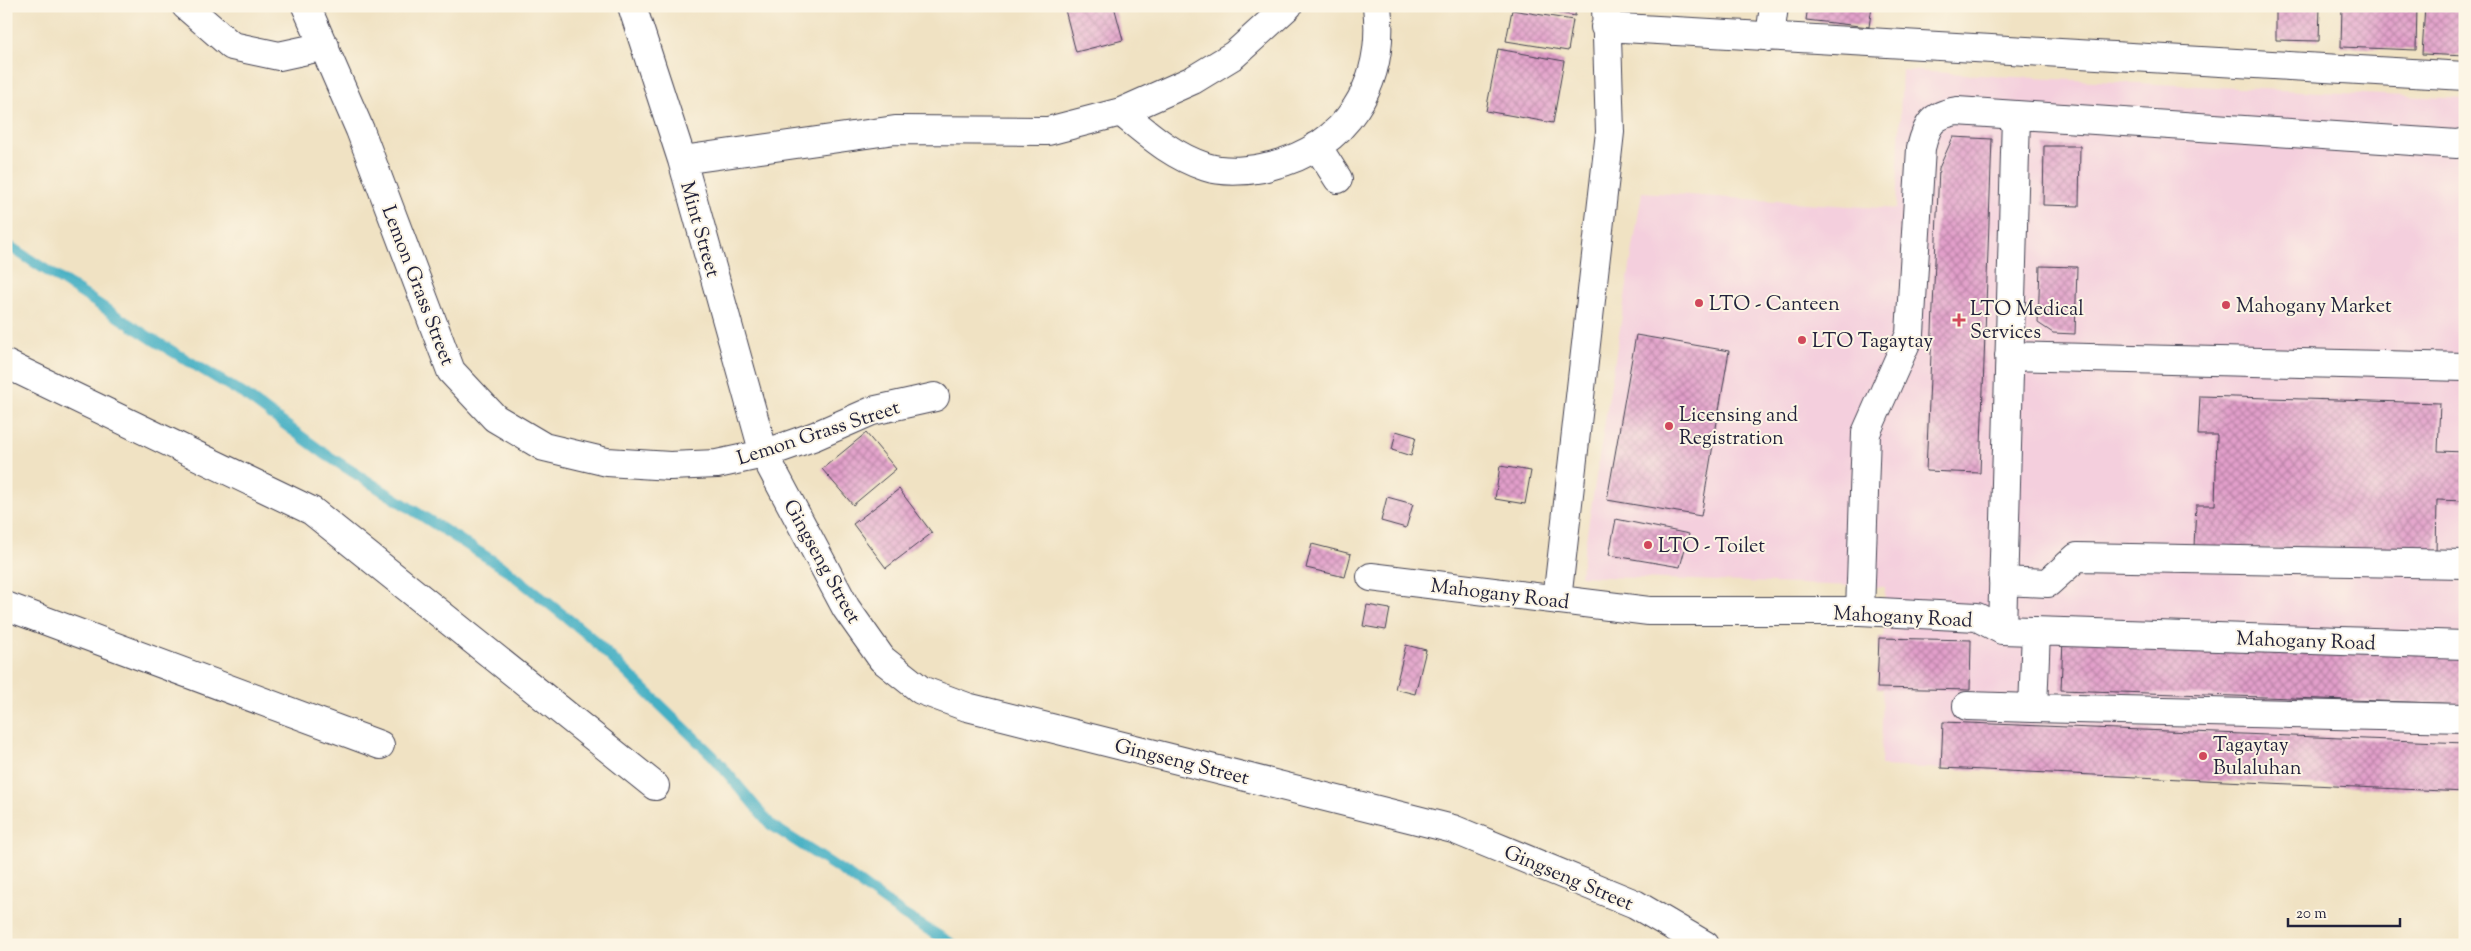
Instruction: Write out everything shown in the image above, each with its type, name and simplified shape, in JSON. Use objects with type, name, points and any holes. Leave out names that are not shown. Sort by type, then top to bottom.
[{"type":"street","points":[[186,6],[232,46],[279,56],[324,46]]},
{"type":"street","name":"Lemon Grass Street","points":[[306,6],[363,138],[452,371],[495,418],[544,447],[607,462],[670,466],[717,464],[764,454],[816,436],[872,411],[935,396]]},
{"type":"street","name":"Mint Street","points":[[632,6],[682,160],[764,454]]},
{"type":"street","points":[[682,160],[895,130],[1048,131],[1121,112],[1193,80],[1234,56],[1288,6]]},
{"type":"street","points":[[1121,112],[1166,150],[1208,168],[1254,170],[1294,160],[1336,134],[1364,97],[1378,52],[1377,6]]},
{"type":"street","points":[[1770,37],[1774,6]]},
{"type":"street","points":[[1556,600],[1610,132],[1606,16],[1770,37],[2465,76]]},
{"type":"street","points":[[1860,611],[1866,433],[1910,334],[1921,148],[1931,121],[1943,113],[1958,111],[2457,144],[2465,142]]},
{"type":"street","points":[[2002,630],[2016,116]]},
{"type":"street","points":[[1317,146],[1338,179]]},
{"type":"street","points":[[2009,356],[2465,367]]},
{"type":"street","points":[[6,364],[312,512],[655,786]]},
{"type":"street","name":"Gingseng Street","points":[[764,454],[846,608],[882,659],[921,690],[967,707],[1453,829],[1635,904],[1705,945]]},
{"type":"street","points":[[2003,581],[2048,583],[2077,557],[2465,564]]},
{"type":"street","name":"Mahogany Road","points":[[1372,577],[1649,612],[1860,611],[1977,617],[2002,630],[2465,645]]},
{"type":"street","points":[[6,606],[380,745]]},
{"type":"street","points":[[2033,708],[2036,631]]},
{"type":"street","points":[[1967,706],[2465,718]]},
{"type":"shaded area","name":"Mahogany Market","points":[[1902,70],[2465,99],[2465,792],[1881,766],[1885,587],[1580,576],[1642,192],[1896,209]]},
{"type":"building","points":[[1064,6],[1114,6],[1123,40],[1076,52]]},
{"type":"building","points":[[1525,6],[1576,6],[1575,16]]},
{"type":"building","points":[[1808,6],[1872,6],[1869,27],[1806,20]]},
{"type":"building","points":[[2276,6],[2320,6],[2319,41],[2276,40]]},
{"type":"building","points":[[2342,6],[2417,6],[2416,50],[2341,47]]},
{"type":"building","points":[[2425,6],[2465,6],[2465,56],[2422,54]]},
{"type":"building","points":[[1512,10],[1573,20],[1568,51],[1506,41]]},
{"type":"building","points":[[1498,49],[1564,61],[1553,123],[1486,111]]},
{"type":"building","name":"LTO Medical Services","points":[[1953,137],[1992,139],[1980,473],[1926,471],[1939,168]]},
{"type":"building","points":[[2044,146],[2080,146],[2079,206],[2043,205]]},
{"type":"building","points":[[2040,266],[2077,267],[2075,334],[2053,333],[2038,323]]},
{"type":"building","name":"Licensing and Registration","points":[[1636,335],[1729,351],[1701,516],[1607,500]]},
{"type":"building","points":[[2200,396],[2440,403],[2438,451],[2465,452],[2465,501],[2437,500],[2436,554],[2194,547],[2196,505],[2215,505],[2217,435],[2198,435]]},
{"type":"building","points":[[1396,431],[1416,437],[1411,456],[1392,450]]},
{"type":"building","points":[[866,433],[896,469],[853,505],[822,469]]},
{"type":"building","points":[[1500,466],[1531,471],[1525,504],[1495,499]]},
{"type":"building","points":[[899,489],[932,533],[886,568],[853,524]]},
{"type":"building","points":[[1387,497],[1413,504],[1406,528],[1381,521]]},
{"type":"building","name":"LTO - Toilet","points":[[1616,519],[1689,534],[1680,567],[1609,555]]},
{"type":"building","points":[[1312,544],[1351,554],[1345,577],[1306,568]]},
{"type":"building","points":[[1367,605],[1390,609],[1386,630],[1363,626]]},
{"type":"building","points":[[1879,638],[1971,640],[1970,690],[1877,688]]},
{"type":"building","points":[[2063,639],[2465,653],[2465,704],[2061,690]]},
{"type":"building","points":[[1406,645],[1426,650],[1415,694],[1395,689]]},
{"type":"building","name":"Tagaytay Bulaluhan","points":[[1943,722],[2465,743],[2465,792],[1941,768]]},
{"type":"waterway","points":[[6,244],[152,339],[245,395],[325,454],[507,570],[587,634],[713,756],[771,825],[847,874],[904,915],[954,945]]},
{"type":"place","name":"LTO - Canteen","points":[[1699,303]]},
{"type":"place","name":"Mahogany Market","points":[[2226,305]]},
{"type":"place","name":"LTO Medical Services","points":[[1959,320]]},
{"type":"place","name":"LTO Tagaytay","points":[[1802,340]]},
{"type":"place","name":"Licensing and Registration","points":[[1669,426]]},
{"type":"place","name":"LTO - Toilet","points":[[1648,545]]},
{"type":"place","name":"Tagaytay Bulaluhan","points":[[2203,756]]}]
